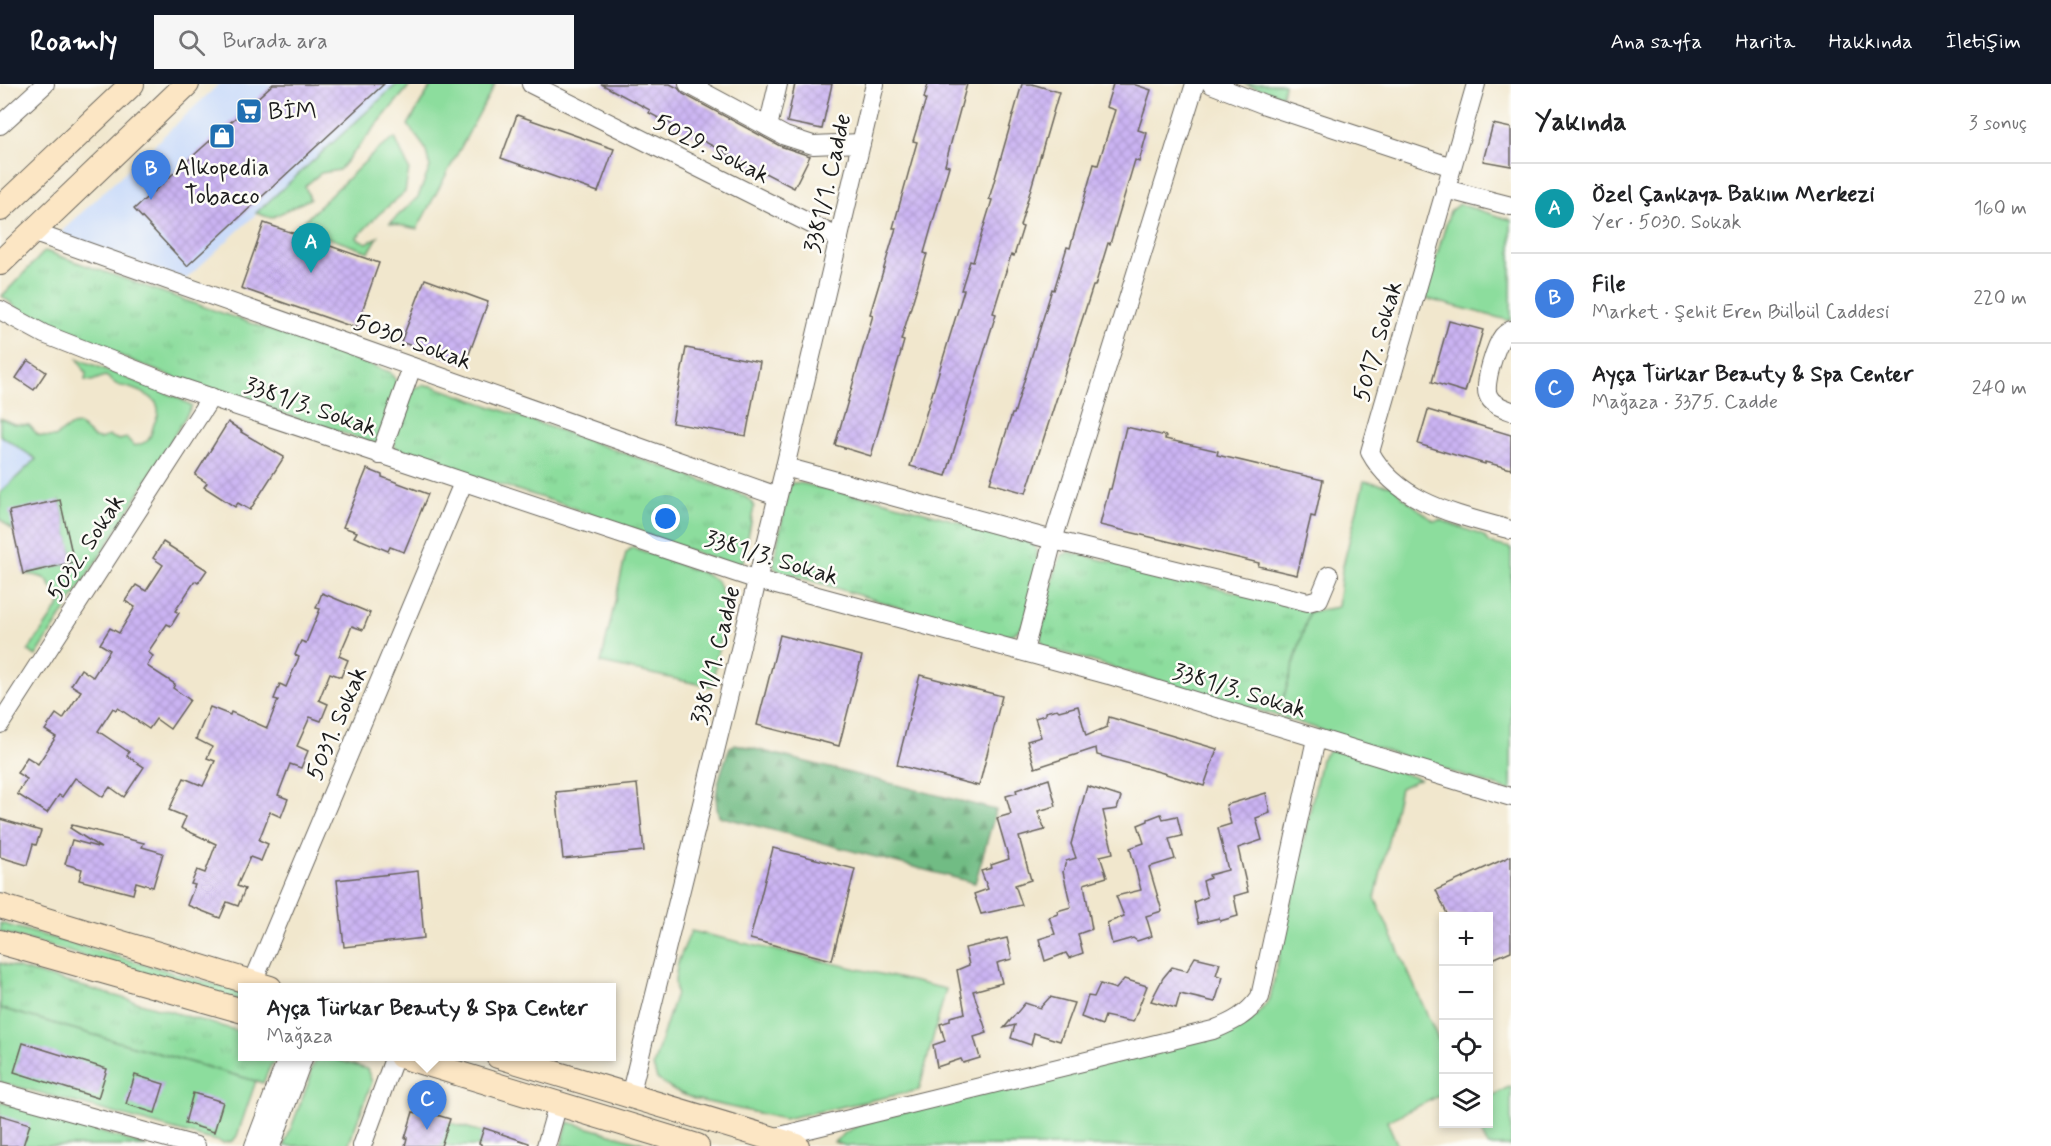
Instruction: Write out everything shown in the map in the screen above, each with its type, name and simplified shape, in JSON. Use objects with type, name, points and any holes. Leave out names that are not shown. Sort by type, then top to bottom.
[{"type":"main road","points":[[0,209],[132,84]]},
{"type":"main road","points":[[0,262],[187,84]]},
{"type":"main road","points":[[0,906],[254,983]]},
{"type":"main road","points":[[0,942],[238,1010]]},
{"type":"main road","points":[[417,1061],[697,1146]]},
{"type":"main road","points":[[514,1061],[797,1146]]},
{"type":"street","points":[[0,125],[45,84]]},
{"type":"street","name":"5029. Sokak","points":[[531,84],[839,238]]},
{"type":"street","points":[[688,84],[785,136],[813,145],[861,142]]},
{"type":"street","points":[[768,127],[778,84]]},
{"type":"street","name":"3381/1. Cadde","points":[[630,1096],[758,580],[874,84]]},
{"type":"street","points":[[1024,651],[1053,540],[1195,84]]},
{"type":"street","points":[[1212,84],[1265,105],[1452,167]]},
{"type":"street","name":"5017. Sokak","points":[[1476,84],[1370,452],[1386,475],[1418,499],[1436,508],[1511,530]]},
{"type":"street","points":[[1445,189],[1511,206]]},
{"type":"street","name":"5030. Sokak","points":[[32,232],[777,496]]},
{"type":"street","name":"3381/3. Sokak","points":[[0,310],[44,334],[174,385],[758,580],[1109,675],[1511,797]]},
{"type":"street","points":[[1511,330],[1503,336],[1497,349],[1487,386],[1488,395],[1493,402],[1511,411]]},
{"type":"street","points":[[380,455],[412,367]]},
{"type":"street","name":"5032. Sokak","points":[[0,724],[211,397]]},
{"type":"street","points":[[785,467],[1053,540],[1308,602],[1319,599],[1329,575]]},
{"type":"street","name":"5031. Sokak","points":[[262,983],[463,483]]},
{"type":"street","points":[[772,1138],[1213,1030],[1250,1011],[1260,998],[1316,739]]},
{"type":"street","points":[[254,1146],[286,1061]]},
{"type":"street","points":[[271,1146],[301,1061]]},
{"type":"street","points":[[362,1146],[393,1061]]},
{"type":"street","points":[[0,1092],[196,1146]]},
{"type":"street","points":[[546,1146],[558,1104]]},
{"type":"shaded area","points":[[219,84],[397,84],[186,279],[62,235],[61,232]]},
{"type":"shaded area","points":[[0,435],[36,459],[0,493]]},
{"type":"green space","points":[[397,84],[411,84],[339,170],[321,173],[305,186],[310,199],[271,218],[256,213]]},
{"type":"green space","points":[[432,84],[495,84],[417,229],[390,223],[418,197],[430,167],[425,148],[408,125]]},
{"type":"green space","points":[[1244,84],[1284,84],[1282,96]]},
{"type":"green space","points":[[395,138],[409,169],[405,192],[356,238],[367,243],[378,237],[369,252],[298,227],[376,151]]},
{"type":"green space","points":[[1459,204],[1511,220],[1511,321],[1424,298],[1450,211]]},
{"type":"green space","points":[[45,251],[390,372],[396,381],[397,388],[377,444],[179,380],[29,318],[2,296]]},
{"type":"green space","points":[[78,359],[177,397],[192,406],[36,656],[28,651],[63,600],[46,579],[23,574],[74,562],[60,500],[14,531],[0,519],[0,493],[36,459],[0,435],[0,418],[14,424],[29,425],[38,435],[47,437],[55,437],[70,426],[80,425],[94,438],[109,436],[119,440],[127,438],[134,446],[149,439],[158,415],[157,404],[145,394],[118,385],[105,376],[92,381],[85,380],[86,373]]},
{"type":"green space","points":[[423,385],[433,386],[743,495],[751,501],[754,507],[743,562],[735,567],[562,504],[399,453],[394,445],[403,406],[410,392]]},
{"type":"green space","points":[[1364,481],[1393,486],[1403,497],[1434,521],[1441,520],[1484,536],[1489,543],[1511,548],[1511,791],[1278,716],[1309,612],[1338,607],[1342,570]]},
{"type":"green space","points":[[792,483],[878,499],[1027,541],[1035,546],[1039,564],[1025,623],[1015,633],[1000,638],[776,570],[773,564]]},
{"type":"green space","points":[[632,547],[705,574],[717,581],[726,603],[712,687],[601,663],[626,553]]},
{"type":"green space","points":[[1069,552],[1306,609],[1309,612],[1278,716],[1044,647],[1040,636],[1056,568],[1062,555]]},
{"type":"green space","points":[[735,744],[996,810],[975,883],[719,816],[716,799],[718,782],[730,747]]},
{"type":"green space","points":[[1329,751],[1342,751],[1419,779],[1400,788],[1375,898],[1439,1041],[1439,1096],[1387,1121],[1398,1146],[846,1146],[834,1142],[864,1122],[1243,1025],[1255,1017],[1270,999],[1321,759]]},
{"type":"green space","points":[[0,923],[238,991],[238,1000],[0,932]]},
{"type":"green space","points":[[691,931],[946,989],[919,1090],[784,1119],[694,1099],[673,1090],[657,1079],[653,1066],[676,993],[675,979],[678,962]]},
{"type":"green space","points":[[0,963],[238,1031],[238,1061],[277,1061],[271,1065],[263,1083],[0,1008]]},
{"type":"green space","points":[[0,1008],[256,1081],[237,1136],[233,1141],[223,1143],[0,1082]]},
{"type":"green space","points":[[314,1061],[342,1061],[367,1069],[372,1082],[348,1146],[284,1146],[311,1076],[310,1072]]},
{"type":"green space","points":[[1511,1086],[1511,1146],[1488,1146],[1479,1128],[1493,1128],[1493,1095]]},
{"type":"green space","points":[[0,1102],[147,1146],[0,1146]]},
{"type":"green space","points":[[421,1114],[502,1138],[500,1146],[410,1146]]},
{"type":"green space","points":[[568,1122],[653,1146],[561,1146]]},
{"type":"building","points":[[273,84],[384,84],[187,266],[134,209]]},
{"type":"building","points":[[601,84],[670,84],[683,94],[780,146],[810,156],[794,188],[649,113],[650,110]]},
{"type":"building","points":[[795,84],[832,84],[822,129],[787,122]]},
{"type":"building","points":[[928,84],[967,84],[945,165],[949,166],[924,253],[927,254],[901,340],[904,341],[871,456],[835,445],[896,228],[893,228],[917,142],[913,141],[926,99],[924,98]]},
{"type":"building","points":[[1022,84],[1032,84],[1059,92],[1020,226],[1023,227],[1014,256],[1011,255],[993,313],[996,314],[946,476],[910,466],[964,290],[961,290],[970,261],[973,262],[992,200],[989,199]]},
{"type":"building","points":[[1113,84],[1133,84],[1151,90],[1138,130],[1147,133],[1139,162],[1135,160],[1110,244],[1108,243],[1095,286],[1093,286],[1026,493],[990,483],[1012,414],[1014,414],[1052,289],[1054,290],[1067,247],[1070,248],[1094,164],[1098,165],[1115,110],[1106,107]]},
{"type":"building","points":[[517,115],[614,149],[598,192],[501,158]]},
{"type":"building","points":[[1493,124],[1511,128],[1511,166],[1483,161]]},
{"type":"building","points":[[264,223],[379,263],[356,328],[241,288]]},
{"type":"building","points":[[425,279],[488,302],[465,365],[401,342]]},
{"type":"building","points":[[1449,321],[1483,330],[1465,392],[1432,382]]},
{"type":"building","points":[[686,348],[760,362],[746,436],[672,423]]},
{"type":"building","points":[[28,360],[46,372],[34,390],[16,378]]},
{"type":"building","points":[[1428,410],[1511,435],[1511,469],[1485,462],[1485,464],[1418,444]]},
{"type":"building","points":[[228,422],[284,457],[250,510],[238,503],[235,507],[204,487],[207,483],[195,475]]},
{"type":"building","points":[[1126,427],[1218,451],[1217,455],[1323,480],[1315,517],[1311,516],[1297,575],[1258,566],[1259,563],[1100,525]]},
{"type":"building","points":[[367,469],[428,494],[404,552],[390,547],[388,551],[354,537],[357,532],[343,527]]},
{"type":"building","points":[[60,500],[74,562],[23,574],[9,511]]},
{"type":"building","points":[[163,542],[207,570],[198,583],[195,581],[175,611],[179,613],[171,626],[167,624],[148,652],[153,656],[147,666],[175,684],[173,688],[190,700],[170,729],[156,719],[149,729],[118,708],[116,710],[113,708],[98,731],[129,752],[127,756],[144,767],[124,797],[110,787],[103,797],[75,778],[62,797],[59,795],[47,813],[17,794],[27,779],[17,773],[27,757],[38,764],[56,737],[45,730],[56,714],[63,719],[81,691],[71,685],[81,669],[93,677],[110,650],[100,644],[110,628],[119,633],[135,607],[125,601],[136,585],[146,591],[163,565],[153,558]]},
{"type":"building","points":[[322,593],[370,613],[363,630],[352,626],[339,656],[348,660],[341,677],[330,673],[319,700],[328,704],[321,721],[310,717],[297,746],[308,751],[301,768],[290,764],[278,795],[288,799],[281,817],[270,812],[259,840],[268,844],[261,861],[250,857],[237,886],[245,889],[238,906],[227,902],[220,918],[187,905],[195,885],[191,884],[197,870],[205,873],[216,844],[181,828],[186,817],[169,810],[184,778],[203,786],[215,761],[207,758],[212,747],[196,739],[210,707],[230,715],[231,712],[267,728],[278,700],[274,699],[280,684],[286,687],[299,657],[295,655],[301,641],[306,643],[320,609],[316,608]]},
{"type":"building","points":[[780,635],[862,656],[839,746],[757,725]]},
{"type":"building","points":[[920,675],[1002,696],[979,786],[897,765]]},
{"type":"building","points":[[1078,706],[1086,736],[1107,727],[1109,717],[1217,749],[1204,786],[1097,755],[1096,748],[1035,768],[1027,741],[1041,737],[1035,718],[1045,715],[1045,712]]},
{"type":"building","points":[[1049,779],[1056,806],[1038,811],[1045,830],[1019,837],[1031,880],[1015,885],[1022,905],[981,914],[974,894],[988,889],[981,871],[1009,859],[997,818],[1011,814],[1006,796],[1017,793],[1016,790]]},
{"type":"building","points":[[637,784],[644,851],[563,859],[556,792]]},
{"type":"building","points":[[1087,786],[1121,797],[1117,809],[1103,811],[1113,853],[1100,856],[1107,877],[1084,884],[1092,929],[1078,934],[1083,953],[1069,958],[1066,953],[1045,961],[1039,939],[1055,934],[1049,917],[1058,914],[1057,911],[1071,907],[1063,872],[1066,861],[1076,858],[1071,844]]},
{"type":"building","points":[[1266,793],[1270,813],[1256,818],[1262,840],[1238,848],[1248,892],[1234,896],[1238,916],[1220,921],[1219,918],[1198,923],[1194,902],[1207,897],[1203,881],[1210,878],[1209,875],[1228,870],[1218,828],[1231,824],[1226,805]]},
{"type":"building","points":[[1161,814],[1163,819],[1177,816],[1182,836],[1169,839],[1175,859],[1149,867],[1162,911],[1146,916],[1152,936],[1137,941],[1133,938],[1112,944],[1107,923],[1124,916],[1116,896],[1141,890],[1130,848],[1144,843],[1138,825]]},
{"type":"building","points":[[0,819],[41,831],[36,845],[33,844],[27,865],[0,857]]},
{"type":"building","points":[[72,825],[144,843],[142,847],[163,853],[153,887],[136,882],[133,894],[79,880],[82,869],[65,864],[72,840],[101,848],[70,828]]},
{"type":"building","points":[[773,848],[855,869],[832,960],[750,939]]},
{"type":"building","points":[[1511,856],[1511,951],[1493,959],[1493,912],[1446,912],[1436,890]]},
{"type":"building","points":[[418,871],[424,938],[344,947],[337,880]]},
{"type":"building","points":[[1007,938],[1012,959],[997,963],[1002,983],[973,991],[987,1033],[974,1037],[980,1058],[963,1063],[961,1059],[937,1067],[933,1045],[945,1041],[940,1024],[950,1021],[950,1017],[965,1013],[957,970],[969,965],[965,948]]},
{"type":"building","points":[[1195,957],[1220,963],[1216,975],[1223,977],[1215,1002],[1180,994],[1176,1008],[1151,1001],[1163,978],[1172,967],[1187,971]]},
{"type":"building","points":[[1124,979],[1147,986],[1133,1022],[1105,1016],[1102,1025],[1081,1017],[1088,996],[1094,997],[1100,984],[1116,989]]},
{"type":"building","points":[[1050,997],[1074,1003],[1060,1041],[1034,1033],[1031,1045],[1011,1038],[1015,1025],[1004,1028],[1025,1003],[1040,1008]]},
{"type":"building","points":[[23,1043],[107,1069],[98,1098],[14,1072]]},
{"type":"building","points":[[135,1075],[164,1084],[155,1113],[126,1104]]},
{"type":"building","points":[[193,1093],[223,1102],[214,1132],[185,1123]]},
{"type":"building","points":[[413,1112],[426,1115],[427,1112],[450,1119],[441,1146],[405,1146],[407,1138],[405,1138]]},
{"type":"building","points":[[0,1115],[30,1124],[23,1146],[0,1146]]},
{"type":"building","points":[[484,1128],[529,1143],[529,1146],[481,1146],[479,1143]]},
{"type":"place","name":"BİM","points":[[249,111]]},
{"type":"place","name":"Alkopedia Tobacco","points":[[222,136]]},
{"type":"place","name":"File","points":[[151,200]]},
{"type":"place","name":"Özel Çankaya Bakım Merkezi","points":[[311,273]]},
{"type":"place","name":"Ayça Türkar Beauty & Spa Center","points":[[427,1130]]}]
